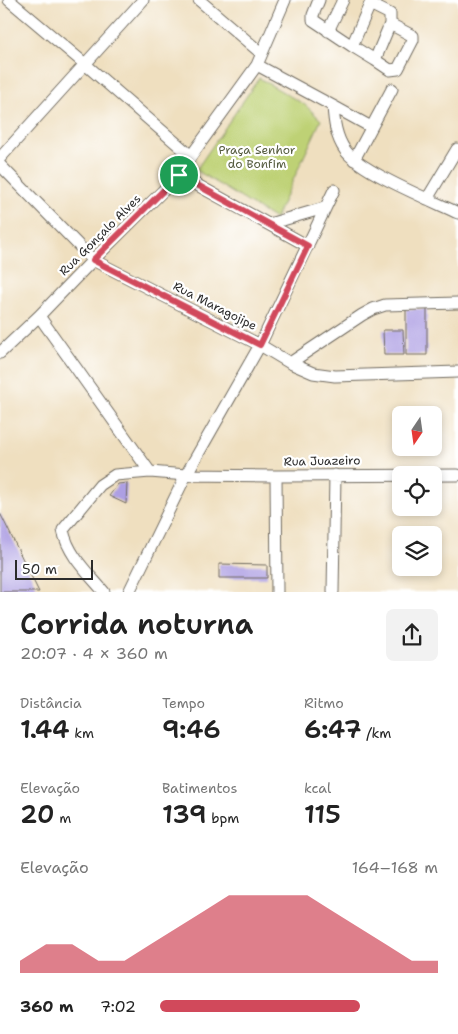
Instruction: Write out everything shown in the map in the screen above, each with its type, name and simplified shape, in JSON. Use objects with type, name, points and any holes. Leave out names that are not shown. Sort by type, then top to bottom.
[{"type":"street","points":[[9,0],[191,156]]},
{"type":"street","points":[[0,158],[143,0]]},
{"type":"street","points":[[199,0],[261,53]]},
{"type":"street","name":"Rua Gonçalo Alves","points":[[0,353],[40,316],[93,260],[179,175],[257,65],[285,0]]},
{"type":"street","points":[[319,0],[313,20],[390,70],[398,69],[413,40],[413,36],[409,33],[390,24]]},
{"type":"street","points":[[328,31],[342,0]]},
{"type":"street","points":[[352,46],[366,2],[390,14],[390,24],[375,60]]},
{"type":"street","points":[[257,65],[371,127]]},
{"type":"street","points":[[354,160],[392,89]]},
{"type":"street","points":[[333,106],[336,131],[341,143],[354,160],[427,199],[458,213]]},
{"type":"street","points":[[427,199],[457,149]]},
{"type":"street","name":"Rua Maragojipe","points":[[0,165],[93,260],[260,345],[290,363],[313,373],[335,376],[458,372]]},
{"type":"street","points":[[179,175],[308,246]]},
{"type":"street","points":[[129,592],[186,475],[260,345],[334,190]]},
{"type":"street","points":[[269,224],[324,208]]},
{"type":"street","points":[[290,363],[362,315],[379,306],[458,303]]},
{"type":"street","points":[[40,316],[150,472]]},
{"type":"street","name":"Rua Juazeiro","points":[[104,592],[66,542],[63,530],[100,485],[115,475],[150,472],[186,475],[276,476],[458,475]]},
{"type":"street","points":[[333,592],[335,475]]},
{"type":"street","points":[[276,476],[276,592]]},
{"type":"green space","name":"Praça Senhor do Bonfim","points":[[259,78],[305,105],[321,120],[275,219],[196,170]]},
{"type":"building","points":[[406,309],[427,309],[427,355],[406,355]]},
{"type":"building","points":[[383,330],[403,330],[404,355],[384,355]]},
{"type":"building","points":[[127,483],[126,504],[109,496],[118,484]]},
{"type":"building","points":[[0,513],[39,592],[0,592]]},
{"type":"building","points":[[219,564],[267,565],[267,578],[219,578]]},
{"type":"route","points":[[179,175],[308,246],[260,345],[93,260],[179,175]]}]
